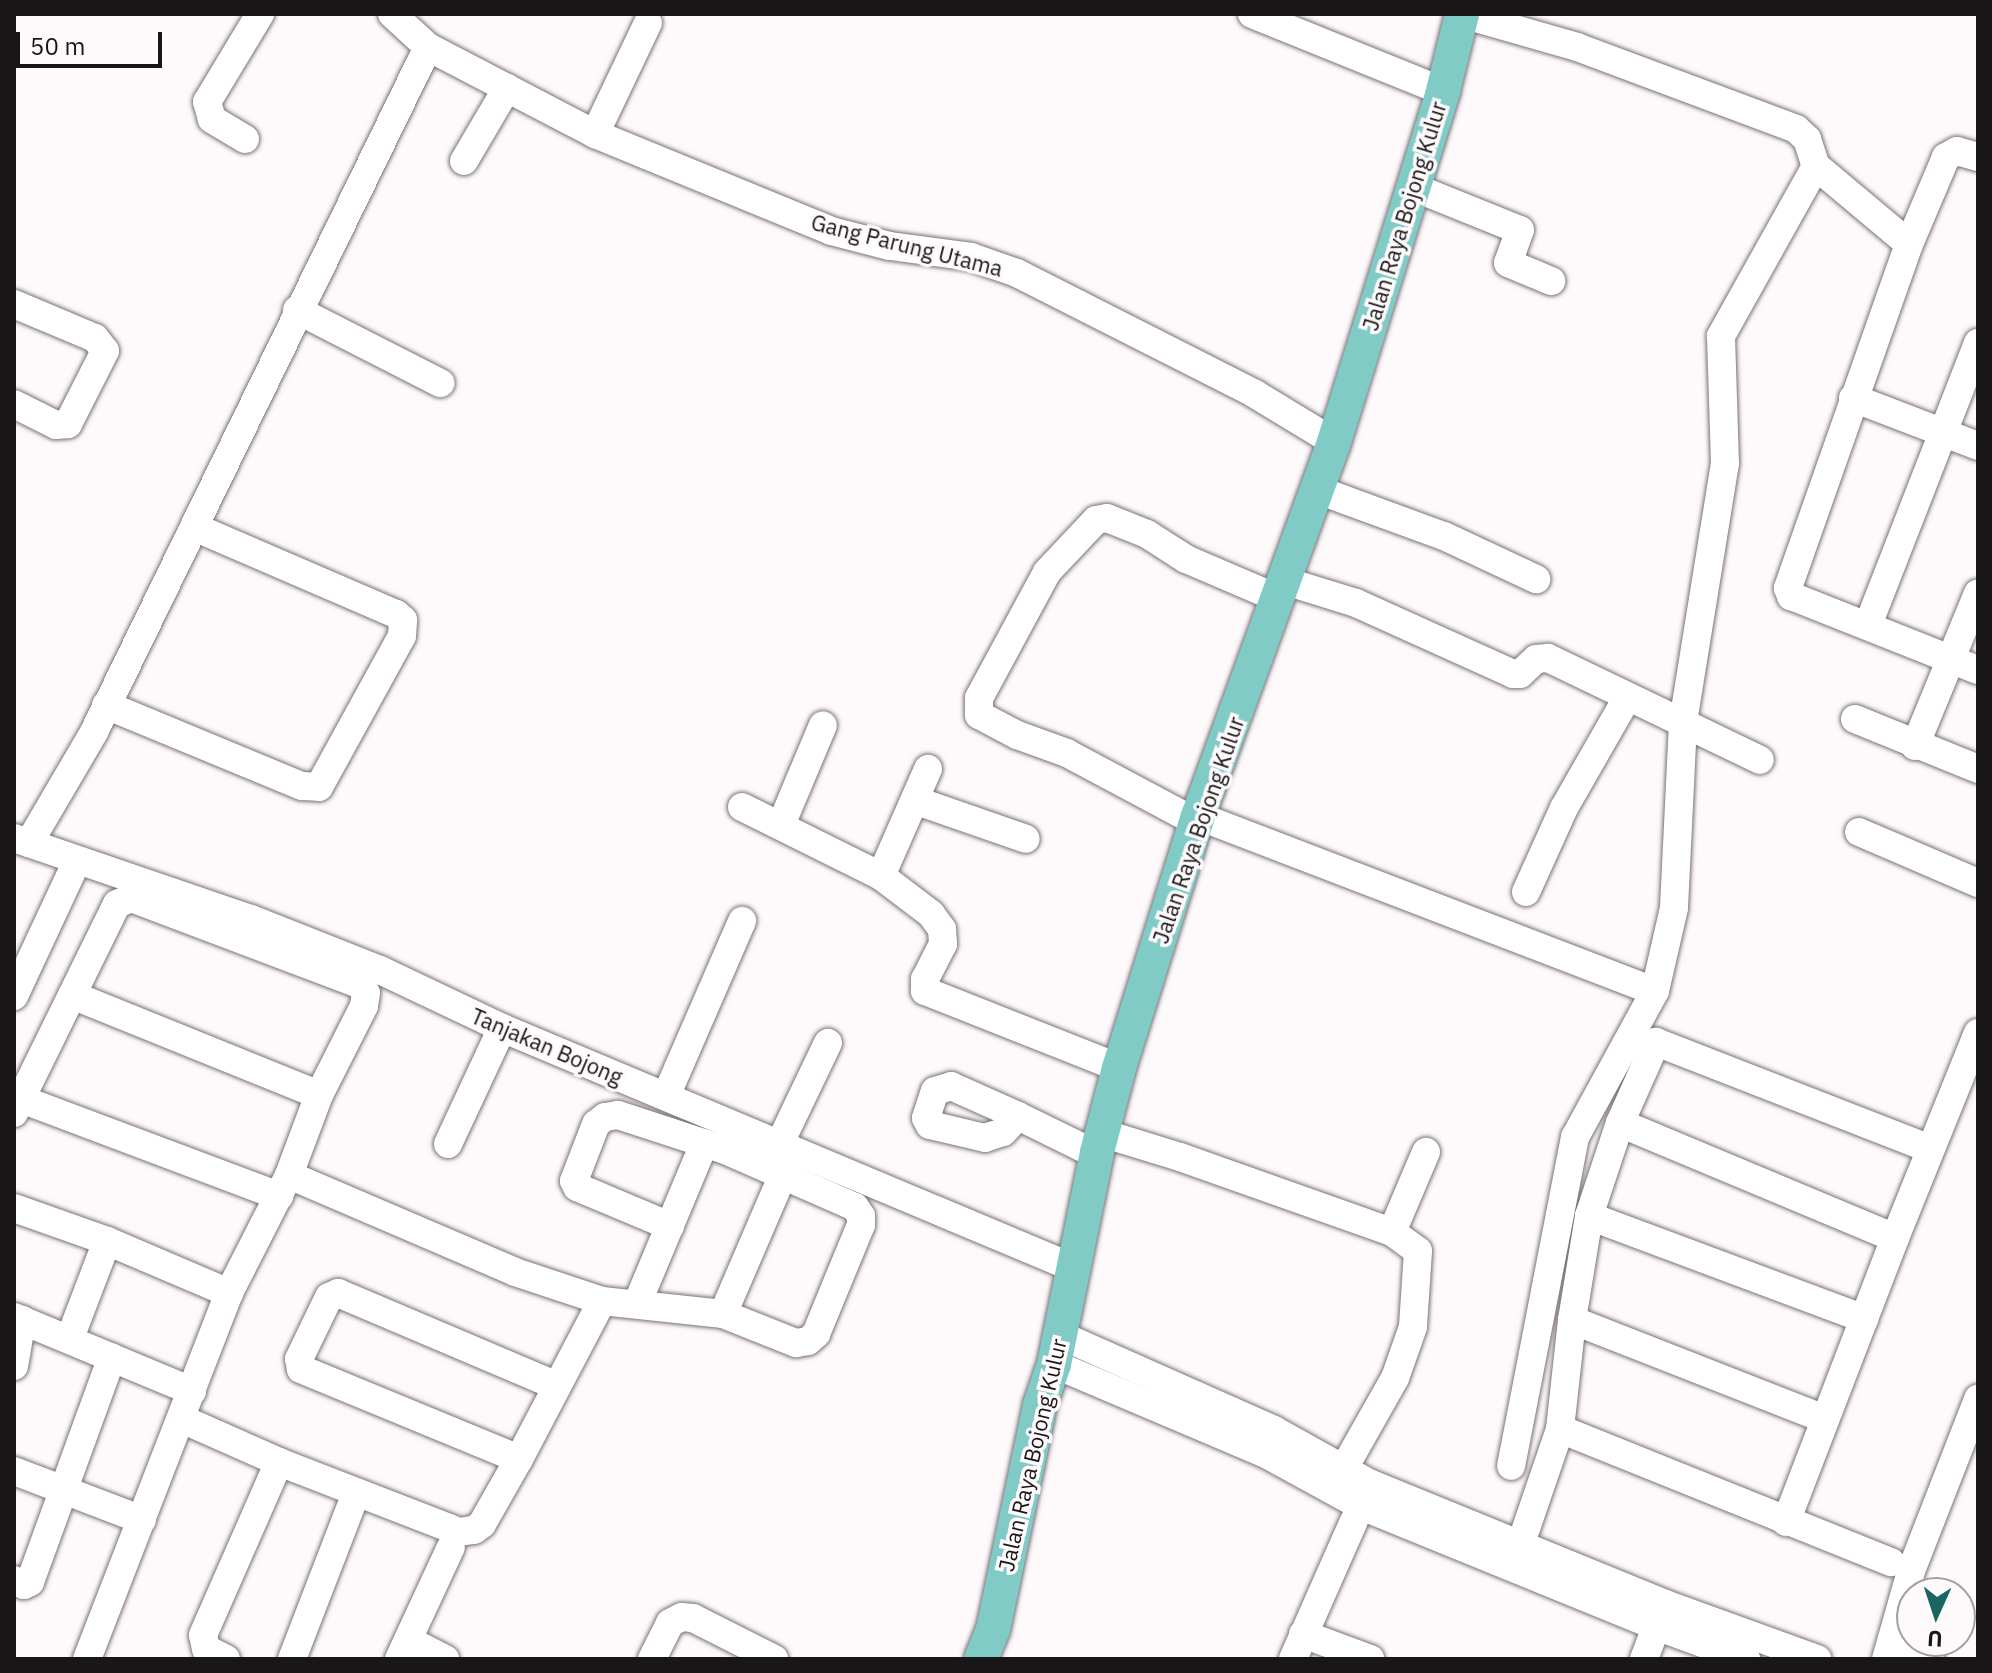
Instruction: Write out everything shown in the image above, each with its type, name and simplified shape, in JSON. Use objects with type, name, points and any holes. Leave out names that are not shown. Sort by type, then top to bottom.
[{"type":"main road","name":"Jalan Raya Bojong Kulur","points":[[981,1659],[993,1630],[1040,1405],[1057,1350],[1099,1143],[1119,1068],[1197,819],[1334,442],[1443,91],[1462,14]]},
{"type":"street","points":[[245,139],[212,119],[207,102],[260,14]]},
{"type":"street","name":"Gang Parung Utama","points":[[392,14],[428,47],[595,134],[831,231],[890,246],[971,257],[1017,273],[1255,394],[1334,442]]},
{"type":"street","points":[[1252,14],[1443,91]]},
{"type":"street","points":[[1462,14],[1577,47],[1796,129],[1807,139],[1816,166],[1909,244]]},
{"type":"street","points":[[595,134],[648,23]]},
{"type":"street","points":[[22,840],[106,705],[428,47]]},
{"type":"street","points":[[464,161],[507,88]]},
{"type":"street","points":[[1978,157],[1957,151],[1946,157],[1909,244],[1788,588],[1791,596],[1978,670]]},
{"type":"street","points":[[1511,1466],[1575,1137],[1655,991],[1674,908],[1683,723],[1725,463],[1721,336],[1816,166]]},
{"type":"street","points":[[1413,187],[1520,230],[1508,263],[1551,281]]},
{"type":"street","points":[[14,304],[95,338],[105,351],[68,424],[56,425],[14,404]]},
{"type":"street","points":[[297,310],[440,383]]},
{"type":"street","points":[[1868,625],[1978,343]]},
{"type":"street","points":[[1853,398],[1978,446]]},
{"type":"street","points":[[1318,490],[1444,536],[1536,579]]},
{"type":"street","points":[[1655,991],[1197,819],[1067,753],[1017,735],[979,715],[979,698],[1047,572],[1096,520],[1107,518],[1147,534],[1186,559],[1281,590],[1356,603],[1513,674],[1520,674],[1536,659],[1548,658],[1760,760]]},
{"type":"street","points":[[106,705],[302,786],[319,787],[402,636],[403,620],[396,614],[194,527]]},
{"type":"street","points":[[1915,746],[1978,593]]},
{"type":"street","points":[[1526,892],[1564,808],[1627,698]]},
{"type":"street","points":[[1855,719],[1915,746],[1978,769]]},
{"type":"street","points":[[781,825],[823,725]]},
{"type":"street","points":[[881,876],[917,801],[928,769]]},
{"type":"street","points":[[917,801],[1026,839]]},
{"type":"street","points":[[742,807],[881,876],[931,914],[942,929],[943,944],[925,979],[925,991],[1119,1068]]},
{"type":"street","points":[[1859,832],[1978,883]]},
{"type":"street","name":"Tanjakan Bojong","points":[[22,840],[251,919],[380,970],[502,1028],[1074,1268]]},
{"type":"street","points":[[14,996],[75,865]]},
{"type":"street","points":[[87,1659],[229,1293],[284,1186],[319,1095],[364,1006],[366,993],[359,984],[131,898],[117,904],[19,1092],[284,1186],[515,1272],[602,1301],[723,1314],[785,1341],[808,1341],[816,1334],[861,1225],[861,1216],[855,1207],[704,1144],[618,1115],[605,1117],[596,1124],[574,1181],[577,1187],[670,1226]]},
{"type":"street","points":[[666,1096],[742,921]]},
{"type":"street","points":[[72,995],[319,1095]]},
{"type":"street","points":[[448,1144],[502,1028]]},
{"type":"street","points":[[1786,1522],[1978,1033]]},
{"type":"street","points":[[1520,1546],[1560,1429],[1572,1320],[1589,1216],[1620,1123],[1656,1042],[1930,1149]]},
{"type":"street","points":[[780,1143],[828,1043]]},
{"type":"street","points":[[1018,1116],[1099,1143],[1180,1157],[1392,1232],[1418,1251],[1413,1327],[1395,1378],[1343,1470]]},
{"type":"street","points":[[1620,1123],[1895,1238]]},
{"type":"street","points":[[637,1304],[704,1144]]},
{"type":"street","points":[[1392,1232],[1426,1152]]},
{"type":"street","points":[[723,1314],[783,1175]]},
{"type":"street","points":[[14,1208],[107,1241],[229,1293]]},
{"type":"street","points":[[1589,1216],[1864,1319]]},
{"type":"street","points":[[70,1338],[107,1241]]},
{"type":"street","points":[[519,1459],[301,1369],[299,1359],[329,1297],[338,1293],[557,1386]]},
{"type":"street","points":[[182,1419],[356,1493],[465,1532],[482,1524],[602,1301]]},
{"type":"street","points":[[14,1366],[18,1318],[192,1391]]},
{"type":"street","points":[[1572,1320],[1825,1419]]},
{"type":"street","points":[[1057,1350],[1274,1430],[1343,1470],[1361,1503],[1520,1546],[1746,1659]]},
{"type":"street","points":[[1057,1350],[1361,1503],[1660,1615],[1817,1659]]},
{"type":"street","points":[[14,1580],[24,1585],[30,1582],[112,1357]]},
{"type":"street","points":[[1930,1659],[1889,1651],[1911,1571],[1975,1415]]},
{"type":"street","points":[[1560,1429],[1891,1562]]},
{"type":"street","points":[[226,1659],[206,1649],[203,1635],[279,1462]]},
{"type":"street","points":[[14,1471],[142,1520]]},
{"type":"street","points":[[292,1659],[356,1493]]},
{"type":"street","points":[[1361,1503],[1298,1646],[1370,1659]]},
{"type":"street","points":[[445,1659],[404,1650],[451,1547]]},
{"type":"street","points":[[1644,1659],[1660,1615]]},
{"type":"street","points":[[652,1659],[670,1623],[682,1617],[693,1618],[774,1659]]}]
